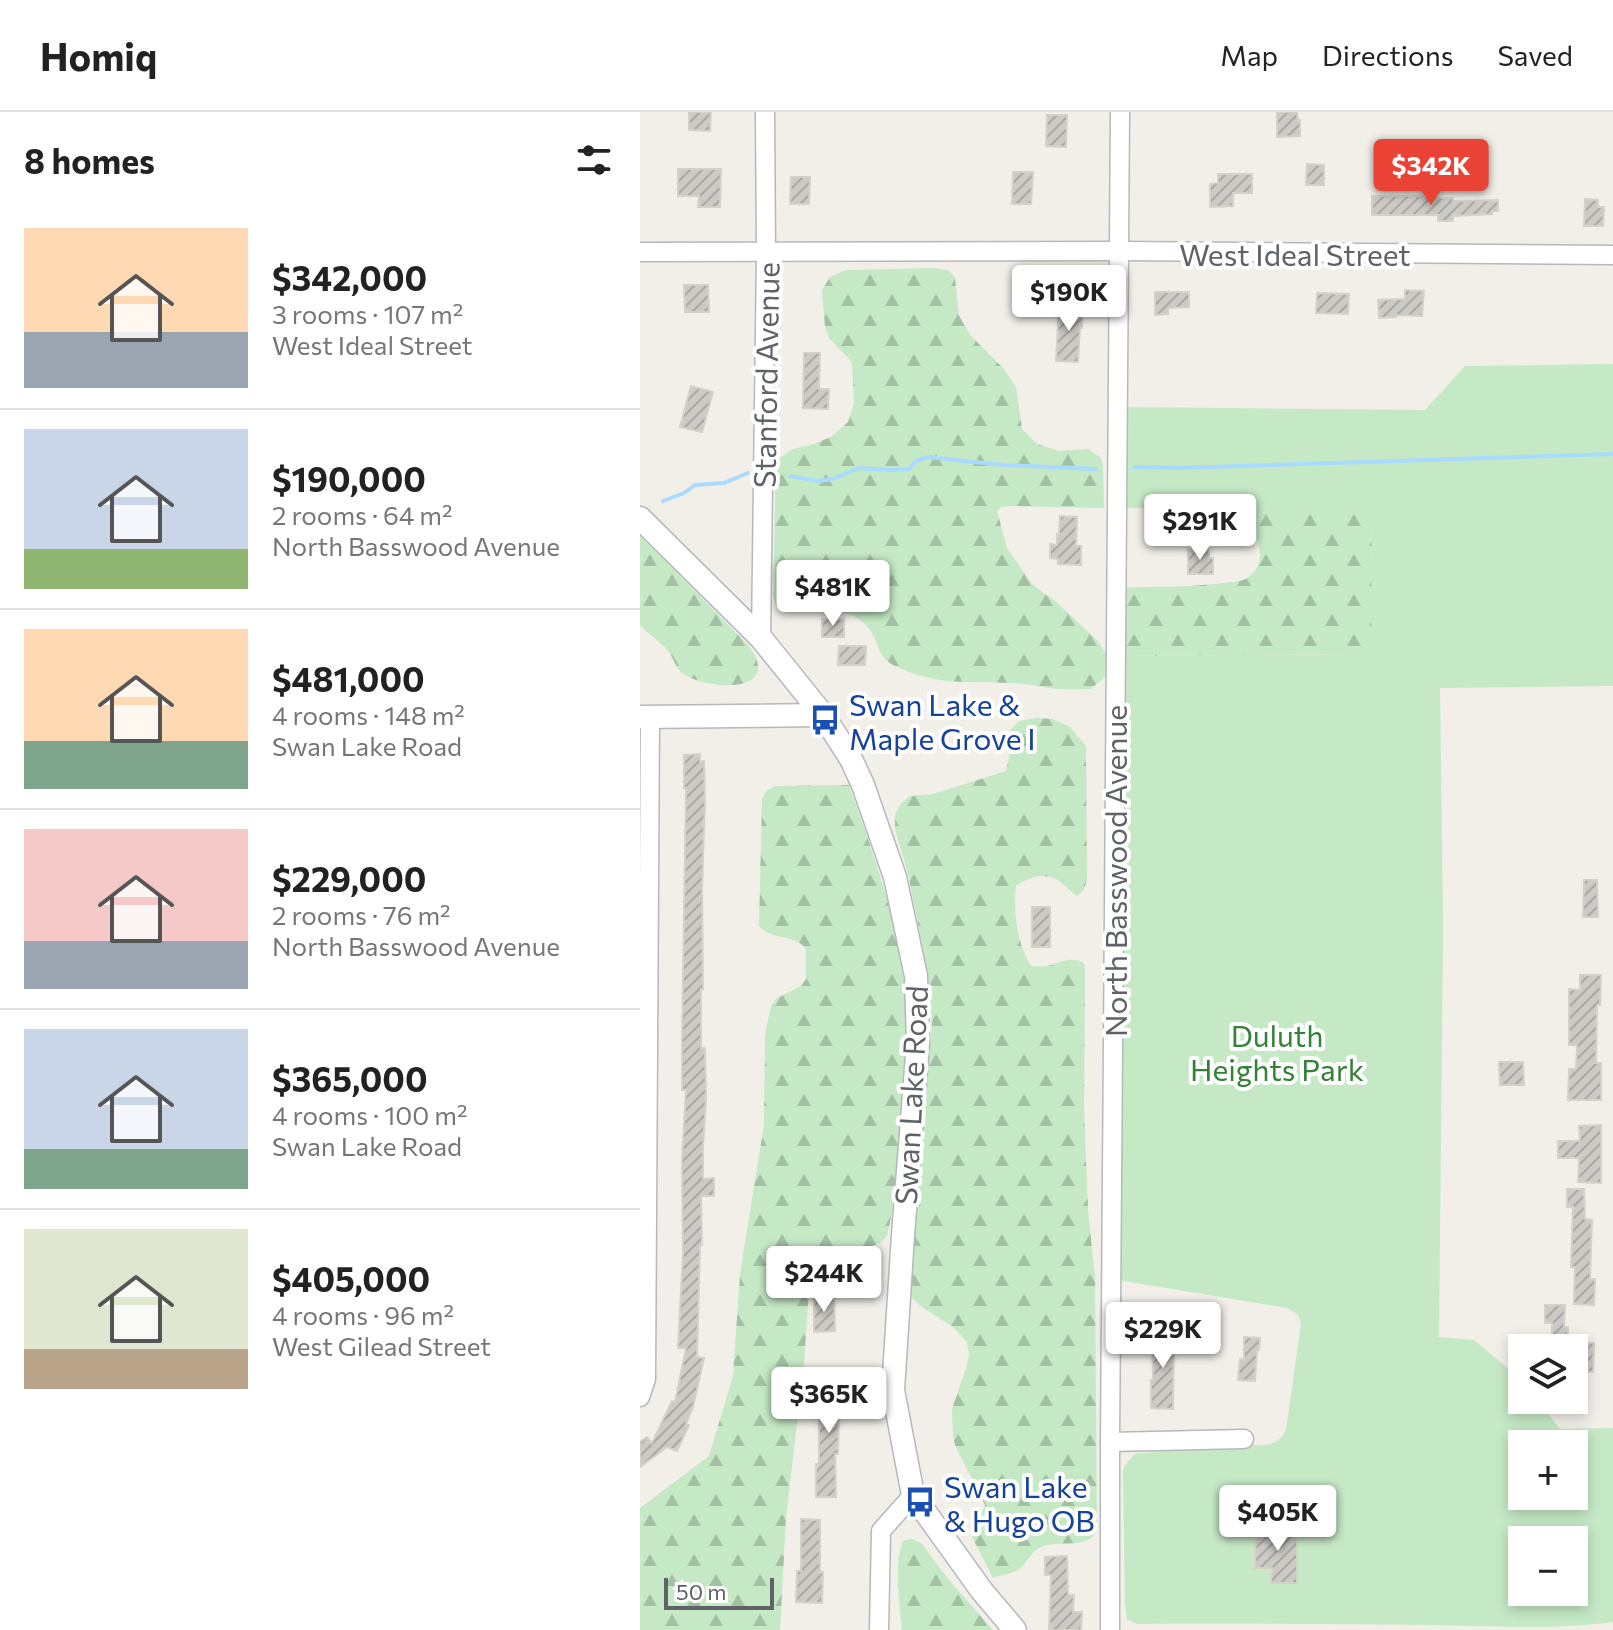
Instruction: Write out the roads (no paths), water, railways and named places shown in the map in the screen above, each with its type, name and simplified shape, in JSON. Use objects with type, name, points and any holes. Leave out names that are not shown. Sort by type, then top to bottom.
[{"type":"street","name":"Stanford Avenue","points":[[761,638],[765,112]]},
{"type":"street","name":"North Basswood Avenue","points":[[1110,1630],[1120,112]]},
{"type":"street","name":"West Ideal Street","points":[[640,252],[1119,251],[1613,255]]},
{"type":"street","name":"Swan Lake Road","points":[[640,518],[761,638],[823,715],[851,759],[863,785],[895,877],[916,976],[918,1043],[893,1390],[913,1495],[982,1591],[1015,1630]]},
{"type":"street","points":[[640,1397],[646,1379],[645,717],[823,715]]},
{"type":"street","points":[[1110,1442],[1244,1439]]},
{"type":"street","points":[[879,1630],[881,1531],[913,1495]]},
{"type":"waterway","points":[[1134,467],[1613,454]]},
{"type":"waterway","points":[[790,476],[818,481],[833,479],[859,468],[909,469],[916,461],[928,457],[1003,465],[1096,469]]},
{"type":"waterway","points":[[663,501],[695,485],[724,483],[748,473]]},
{"type":"place","name":"Swan Lake & Maple Grove I","points":[[825,720]]},
{"type":"place","name":"Swan Lake & Hugo OB","points":[[920,1502]]},
{"type":"park label","name":"Duluth Heights Park","points":[[1277,1051]]}]
